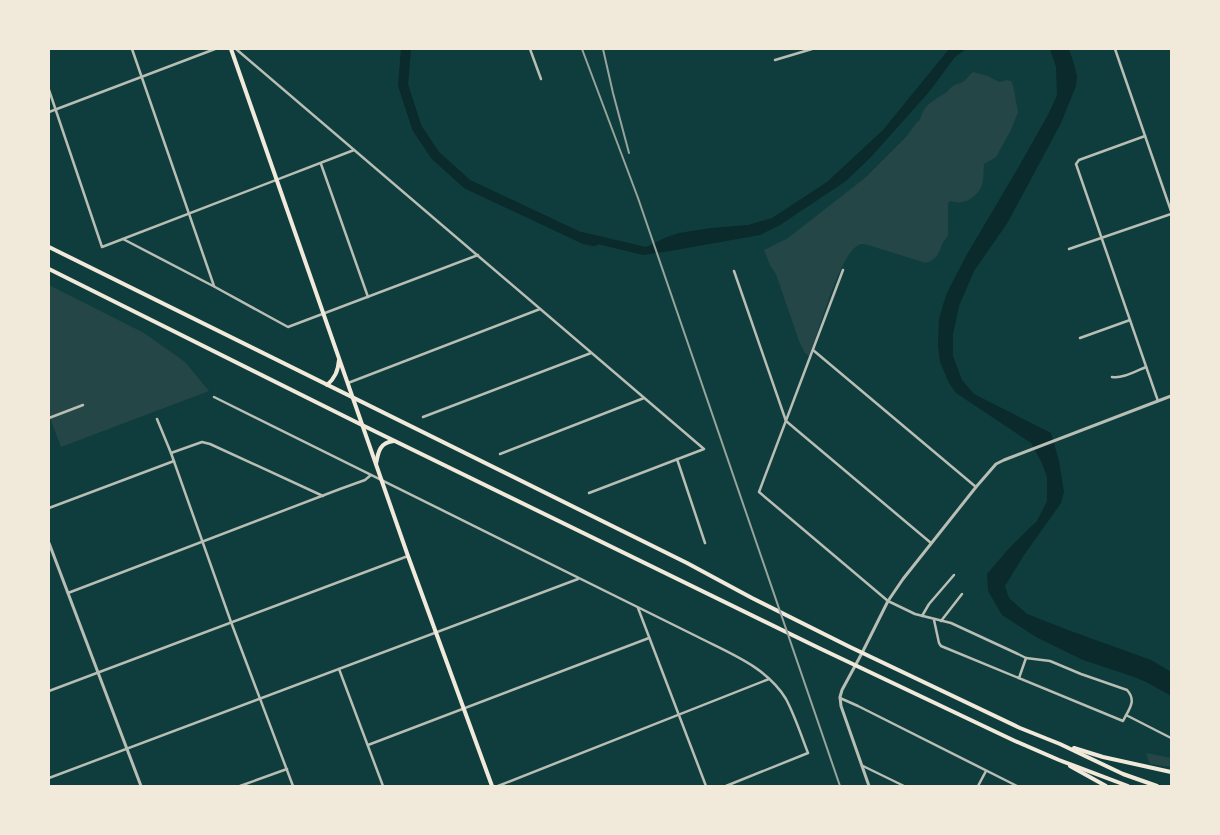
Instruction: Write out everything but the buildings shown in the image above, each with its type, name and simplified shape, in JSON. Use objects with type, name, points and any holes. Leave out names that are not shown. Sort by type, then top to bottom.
[{"type":"main road","points":[[231,49],[381,480],[492,786]]},
{"type":"main road","points":[[49,248],[687,563],[814,630],[1020,728],[1060,744],[1123,774],[1157,786]]},
{"type":"main road","points":[[49,268],[362,426],[819,648],[1060,760],[1128,786]]},
{"type":"main road","points":[[327,385],[338,370],[339,360]]},
{"type":"main road","points":[[376,464],[378,453],[383,444],[395,442]]},
{"type":"main road","points":[[1060,744],[1103,757],[1171,772]]},
{"type":"main road","points":[[1060,760],[1106,786]]},
{"type":"street","points":[[132,49],[215,287]]},
{"type":"street","points":[[49,112],[215,49]]},
{"type":"street","points":[[236,49],[704,449],[589,493]]},
{"type":"street","points":[[530,49],[541,79]]},
{"type":"street","points":[[774,60],[812,49]]},
{"type":"street","points":[[1069,249],[1171,212],[1115,49]]},
{"type":"street","points":[[49,90],[102,247],[354,150]]},
{"type":"street","points":[[1145,136],[1079,160],[1077,167],[1158,401]]},
{"type":"street","points":[[321,163],[368,297]]},
{"type":"street","points":[[123,239],[288,327],[478,255]]},
{"type":"street","points":[[843,270],[759,492],[888,601],[915,614],[951,623],[1026,658],[1050,661],[1127,690],[1132,695],[1132,701],[1123,721],[941,646],[937,637],[934,620]]},
{"type":"street","points":[[734,271],[786,421],[931,544]]},
{"type":"street","points":[[348,383],[540,310]]},
{"type":"street","points":[[1080,338],[1130,320]]},
{"type":"street","points":[[813,350],[976,487]]},
{"type":"street","points":[[423,417],[591,353]]},
{"type":"street","points":[[1112,377],[1120,377],[1146,367]]},
{"type":"street","points":[[869,786],[841,706],[840,698],[841,692],[888,601],[903,579],[996,464],[1171,396]]},
{"type":"street","points":[[214,397],[756,667],[778,688],[785,698],[808,753],[726,786]]},
{"type":"street","points":[[500,454],[644,398]]},
{"type":"street","points":[[49,418],[83,405]]},
{"type":"street","points":[[157,419],[172,453],[230,622],[293,786]]},
{"type":"street","points":[[172,453],[202,442],[210,444],[323,496]]},
{"type":"street","points":[[677,460],[705,543]]},
{"type":"street","points":[[49,508],[174,461]]},
{"type":"street","points":[[68,593],[365,480],[371,475]]},
{"type":"street","points":[[49,543],[141,786]]},
{"type":"street","points":[[49,691],[408,556]]},
{"type":"street","points":[[922,616],[929,604],[954,574]]},
{"type":"street","points":[[49,778],[578,579]]},
{"type":"street","points":[[941,621],[962,594]]},
{"type":"street","points":[[637,608],[706,786]]},
{"type":"street","points":[[368,745],[649,638]]},
{"type":"street","points":[[1019,678],[1026,658]]},
{"type":"street","points":[[338,669],[383,786]]},
{"type":"street","points":[[498,786],[769,679]]},
{"type":"street","points":[[840,698],[1018,786]]},
{"type":"street","points":[[1126,715],[1171,738]]},
{"type":"street","points":[[862,766],[904,786]]},
{"type":"street","points":[[240,786],[287,769]]},
{"type":"street","points":[[978,786],[986,771]]},
{"type":"shaded area","points":[[949,49],[966,49],[955,57],[929,92],[870,158],[846,181],[780,225],[760,235],[643,255],[581,240],[582,232],[646,247],[679,233],[748,225],[772,218],[827,182],[883,130]]},
{"type":"shaded area","points":[[1050,49],[1069,49],[1077,76],[1076,86],[1061,123],[1008,222],[974,271],[959,306],[953,334],[953,356],[962,380],[974,394],[1051,433],[1059,461],[1064,492],[1061,503],[1024,555],[1005,586],[1009,598],[1027,614],[1151,660],[1171,672],[1171,696],[1137,678],[1083,660],[1036,637],[1002,615],[988,591],[987,574],[1011,546],[1037,521],[1047,501],[1047,477],[1031,443],[956,393],[949,383],[940,362],[938,345],[939,319],[946,295],[966,256],[1049,113],[1057,95],[1056,67]]},
{"type":"shaded area","points":[[973,72],[988,76],[999,82],[1011,81],[1018,112],[1011,130],[996,157],[984,164],[983,182],[980,190],[966,201],[950,201],[948,203],[948,236],[942,243],[938,254],[926,263],[867,245],[861,244],[857,246],[850,253],[836,280],[809,356],[805,353],[799,341],[776,274],[764,250],[788,238],[865,178],[906,137],[920,120],[923,111],[929,104],[953,86],[963,82]]},
{"type":"shaded area","points":[[49,285],[144,333],[185,362],[209,391],[61,447],[49,415]]},
{"type":"shaded area","points":[[1146,753],[1171,758],[1171,767],[1150,764]]},
{"type":"waterway","points":[[406,49],[403,85],[417,128],[435,155],[467,184],[584,239],[594,241]]},
{"type":"railway","points":[[582,49],[638,198],[840,786]]},
{"type":"railway","points":[[603,49],[629,153]]}]
